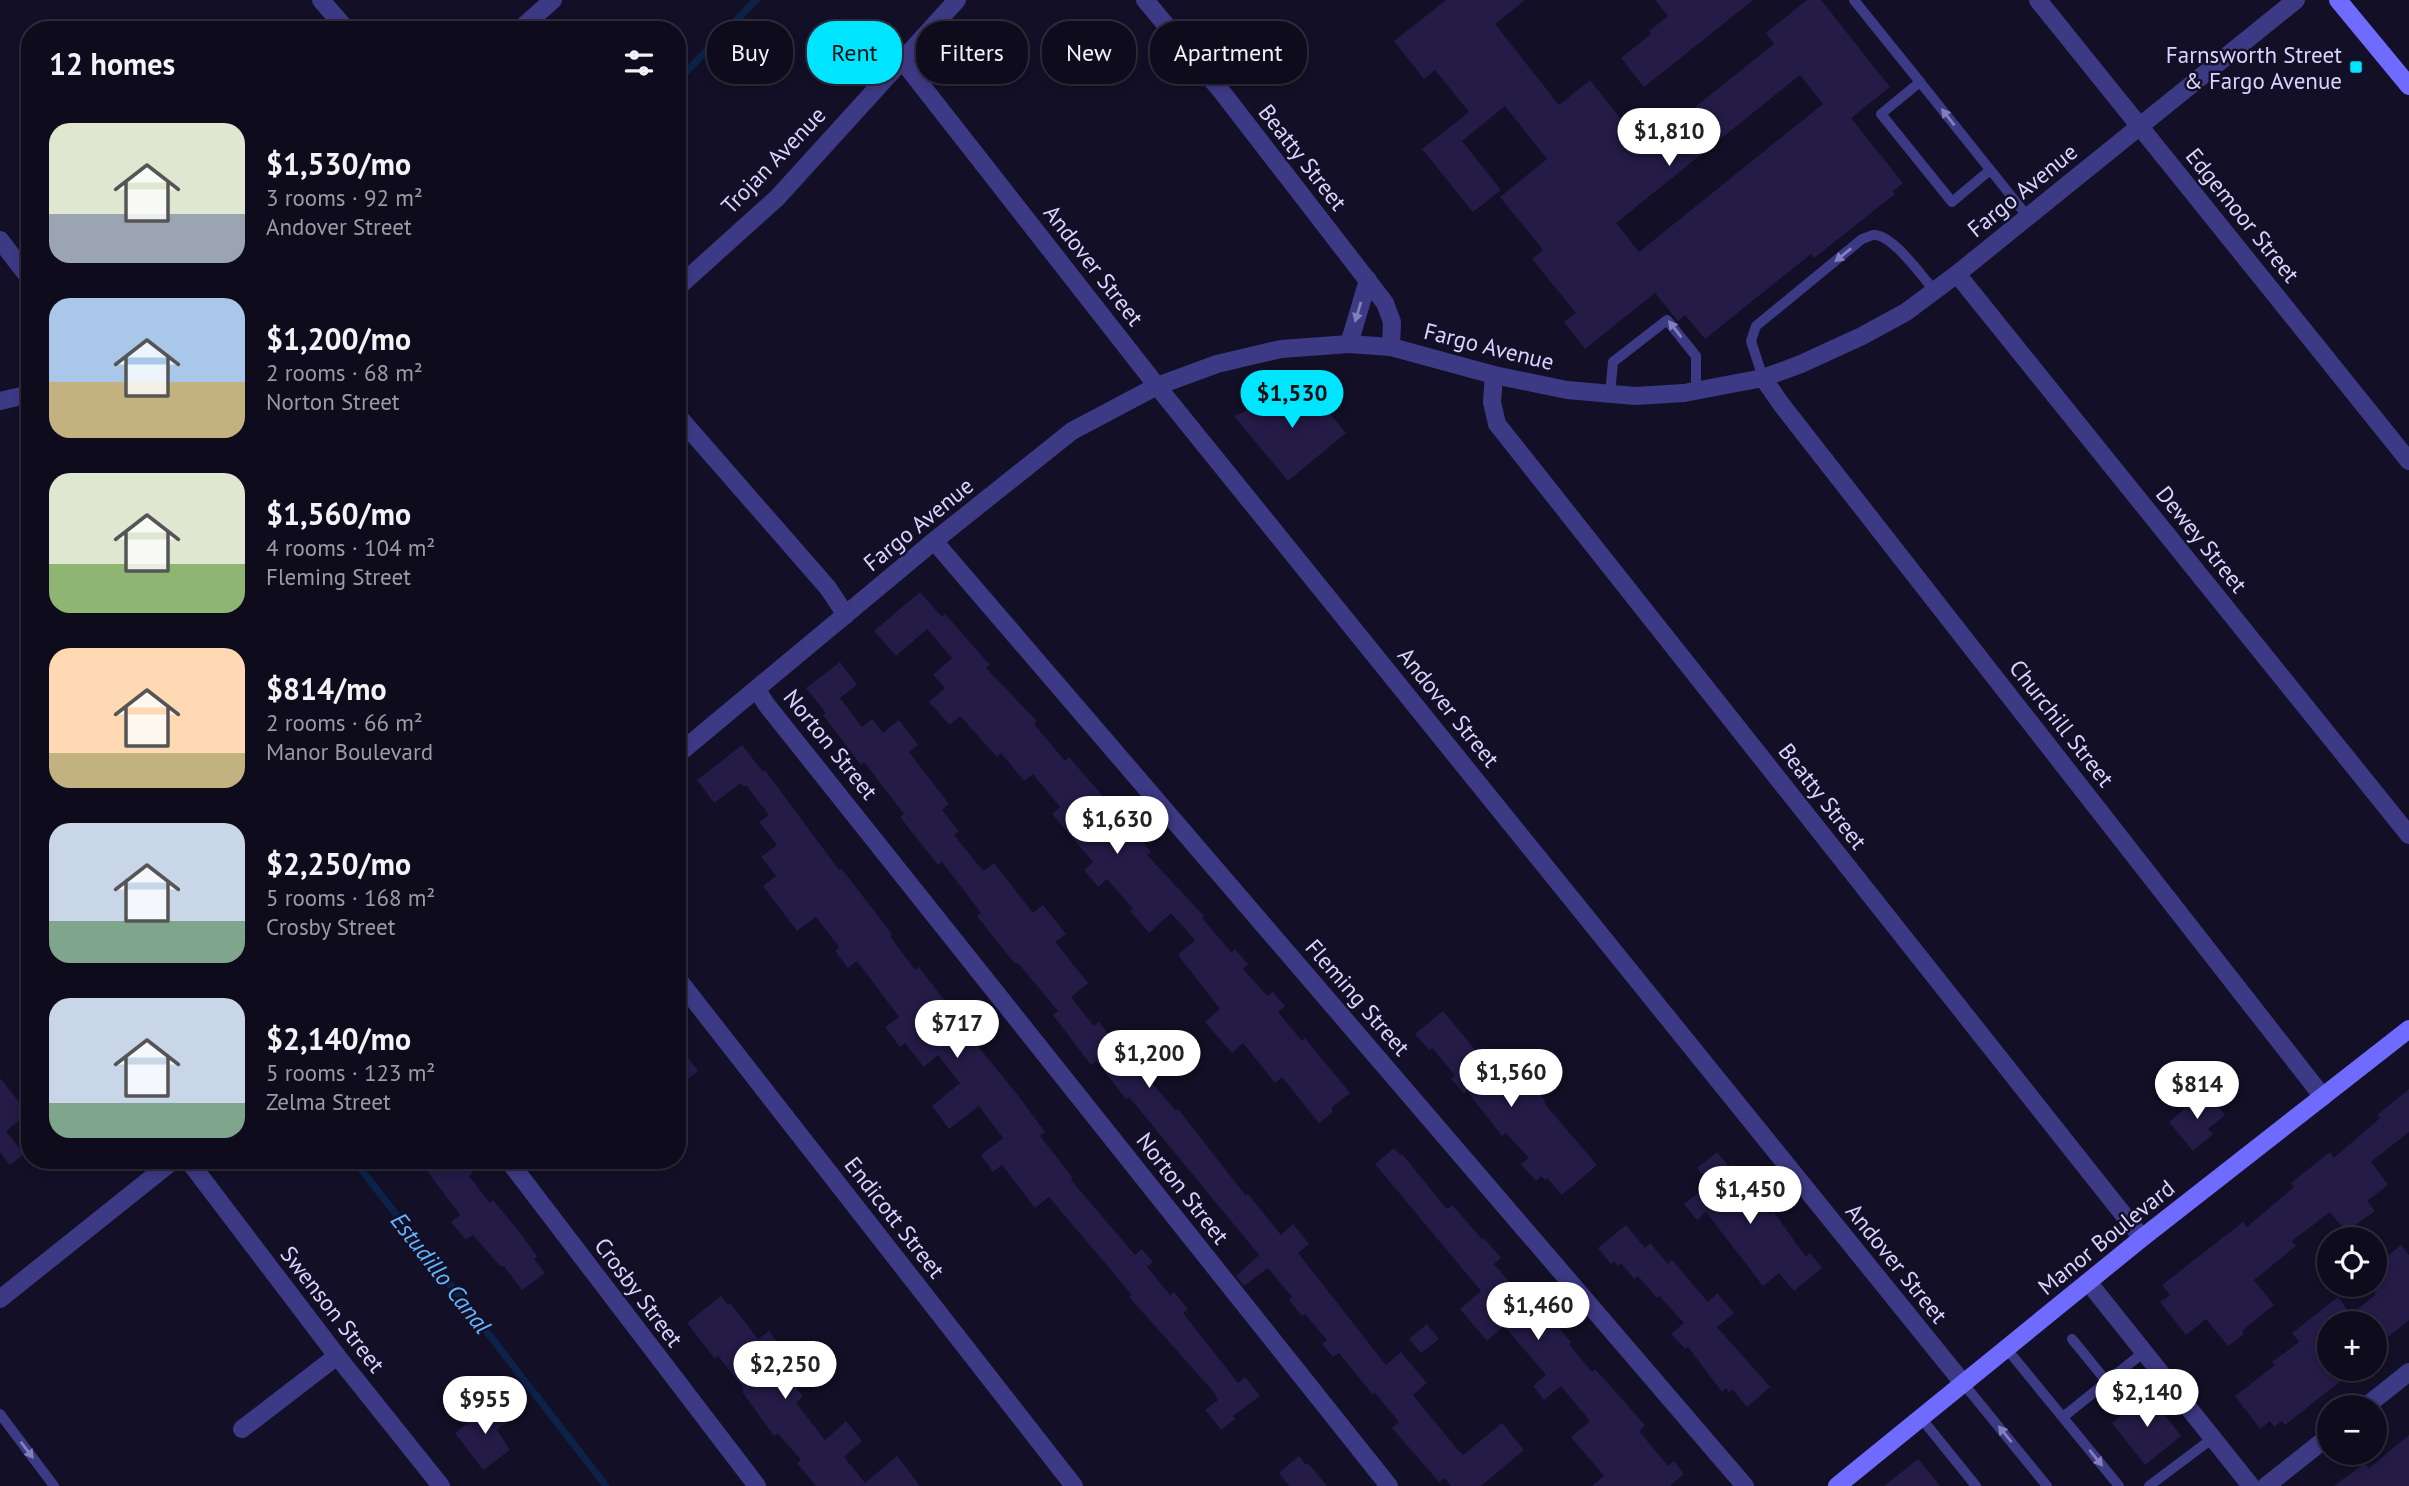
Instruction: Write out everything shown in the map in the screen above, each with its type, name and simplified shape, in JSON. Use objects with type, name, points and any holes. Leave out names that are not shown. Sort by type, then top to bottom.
[{"type":"street","points":[[321,0],[339,21]]},
{"type":"street","points":[[529,21],[553,0]]},
{"type":"street","name":"Trojan Avenue","points":[[902,58],[957,0]]},
{"type":"street","name":"Beatty Street","points":[[1145,0],[1222,92],[1385,303],[1392,322],[1391,347]]},
{"type":"street","name":"Edgemoor Street","points":[[2038,0],[2409,461]]},
{"type":"street","name":"Fargo Avenue","points":[[686,748],[934,541],[1072,431],[1157,386],[1217,364],[1281,349],[1349,344],[1391,347],[1567,390],[1610,394],[1635,396],[1696,390],[1763,378],[1862,336],[1906,312],[1957,274],[2296,0]]},
{"type":"street","points":[[2338,0],[2409,86]]},
{"type":"street","name":"Andover Street","points":[[902,60],[1157,386],[1963,1383]]},
{"type":"street","name":"Trojan Avenue","points":[[686,280],[777,198],[879,84]]},
{"type":"street","points":[[0,240],[21,267]]},
{"type":"street","name":"Dewey Street","points":[[1957,274],[2409,835]]},
{"type":"street","points":[[1349,344],[1368,280]]},
{"type":"street","name":"Beatty Street","points":[[1494,374],[1492,401],[1497,424],[2142,1238]]},
{"type":"street","name":"Churchill Street","points":[[1763,378],[2323,1097]]},
{"type":"street","points":[[0,401],[21,396]]},
{"type":"street","points":[[686,425],[828,588],[846,615]]},
{"type":"street","name":"Fleming Street","points":[[934,541],[1745,1486]]},
{"type":"street","name":"Norton Street","points":[[757,690],[1389,1486]]},
{"type":"street","name":"Endicott Street","points":[[686,990],[1073,1486]]},
{"type":"street","name":"Manor Boulevard","points":[[1837,1486],[2142,1238],[2409,1029]]},
{"type":"street","points":[[0,1299],[163,1169]]},
{"type":"street","name":"Swenson Street","points":[[195,1169],[337,1356],[441,1486]]},
{"type":"street","name":"Crosby Street","points":[[515,1169],[757,1486]]},
{"type":"street","points":[[2089,1283],[2251,1486]]},
{"type":"street","points":[[242,1429],[337,1356]]},
{"type":"street","points":[[2380,1395],[2409,1372]]},
{"type":"street","points":[[2266,1486],[2317,1446]]},
{"type":"lane","points":[[1854,0],[2028,216]]},
{"type":"lane","points":[[1920,82],[1881,114],[1952,202],[1990,170]]},
{"type":"lane","points":[[1763,378],[1751,341],[1756,326],[1862,239],[1874,235],[1885,238],[1900,250],[1935,290]]},
{"type":"lane","points":[[1610,394],[1613,362],[1667,320],[1696,356],[1696,390]]},
{"type":"lane","points":[[2072,1339],[2106,1382]]},
{"type":"lane","points":[[2006,1348],[2119,1486]]},
{"type":"lane","points":[[2063,1417],[2144,1352]]},
{"type":"lane","points":[[1963,1383],[2047,1486]]},
{"type":"lane","points":[[0,1414],[54,1486]]},
{"type":"lane","points":[[1921,1418],[1976,1486]]},
{"type":"lane","points":[[2149,1486],[2213,1438]]},
{"type":"building","points":[[1446,0],[1525,0],[1495,24],[1559,105],[1590,80],[1644,148],[1774,44],[1766,33],[1807,0],[1821,0],[1890,87],[1851,118],[1903,183],[1893,191],[1895,194],[1814,258],[1811,254],[1705,339],[1685,315],[1678,321],[1655,293],[1585,349],[1564,322],[1576,313],[1532,259],[1543,250],[1500,197],[1547,159],[1505,106],[1462,141],[1501,190],[1473,212],[1422,149],[1469,112],[1435,70],[1424,79],[1394,41]],"holes":[[[1800,75],[1823,104],[1639,252],[1616,223]]]},
{"type":"building","points":[[1655,0],[1753,0],[1644,87],[1621,58],[1668,16]]},
{"type":"building","points":[[1306,385],[1346,433],[1288,481],[1234,416]]},
{"type":"building","points":[[920,592],[942,617],[945,614],[990,665],[986,668],[1037,721],[1034,724],[1065,761],[1069,757],[1151,852],[1147,855],[1204,916],[1202,918],[1231,952],[1235,949],[1248,964],[1243,969],[1267,996],[1273,992],[1285,1006],[1278,1012],[1302,1041],[1305,1038],[1350,1093],[1331,1108],[1333,1112],[1319,1123],[1282,1077],[1275,1083],[1243,1043],[1232,1053],[1205,1022],[1220,1009],[1178,955],[1195,940],[1171,913],[1149,933],[1130,911],[1133,909],[1107,879],[1098,887],[1084,870],[1093,862],[1052,814],[1060,807],[1033,774],[1024,781],[1001,753],[997,757],[960,716],[950,725],[929,702],[945,688],[933,675],[952,658],[927,629],[896,656],[874,631]]},
{"type":"building","points":[[840,662],[857,685],[840,698],[862,727],[872,719],[883,733],[899,720],[918,745],[909,752],[949,804],[942,810],[959,831],[954,835],[983,871],[994,863],[1033,913],[1043,905],[1066,934],[1055,942],[1088,983],[1071,997],[1094,1026],[1099,1022],[1135,1068],[1137,1066],[1176,1111],[1178,1109],[1246,1196],[1248,1194],[1281,1235],[1293,1224],[1309,1244],[1298,1253],[1386,1365],[1401,1352],[1427,1383],[1413,1395],[1457,1449],[1463,1455],[1502,1423],[1524,1450],[1481,1486],[1451,1486],[1445,1478],[1439,1482],[1392,1428],[1399,1422],[1339,1353],[1333,1357],[1322,1344],[1327,1340],[1305,1314],[1302,1316],[1289,1300],[1292,1297],[1268,1268],[1244,1286],[1236,1276],[1259,1255],[1129,1097],[1126,1099],[1096,1061],[1091,1065],[1053,1015],[1058,1011],[1018,963],[1015,964],[977,916],[981,913],[942,862],[938,865],[900,817],[904,814],[864,762],[861,765],[823,715],[826,713],[806,688]]},
{"type":"building","points":[[742,745],[763,772],[765,770],[839,870],[841,868],[892,934],[890,936],[915,970],[919,967],[951,1009],[949,1011],[1017,1094],[1045,1132],[1040,1136],[1073,1178],[1071,1180],[1135,1255],[1142,1249],[1153,1262],[1147,1267],[1170,1295],[1174,1292],[1188,1309],[1183,1313],[1238,1383],[1245,1377],[1260,1396],[1233,1416],[1235,1419],[1221,1430],[1205,1410],[1218,1400],[1213,1391],[1129,1297],[1132,1295],[1049,1197],[1035,1208],[1002,1165],[993,1172],[981,1155],[1003,1138],[979,1106],[949,1129],[932,1106],[960,1083],[938,1055],[924,1067],[905,1043],[900,1047],[885,1027],[899,1017],[857,961],[848,968],[835,951],[839,947],[816,917],[797,931],[763,886],[776,876],[761,857],[777,845],[759,822],[769,815],[746,785],[744,787],[741,783],[714,803],[697,780]]},
{"type":"building","points":[[1443,1011],[1515,1098],[1531,1084],[1597,1165],[1562,1195],[1547,1178],[1545,1180],[1541,1176],[1536,1181],[1521,1164],[1529,1158],[1506,1133],[1502,1136],[1467,1091],[1464,1094],[1451,1079],[1455,1075],[1432,1048],[1429,1050],[1415,1034]]},
{"type":"building","points":[[686,1055],[698,1071],[686,1080]]},
{"type":"building","points":[[0,1078],[21,1104],[21,1119],[6,1131],[21,1150],[21,1156],[10,1165],[0,1152]]},
{"type":"building","points":[[2409,1089],[2409,1132],[2371,1162],[2388,1185],[2367,1201],[2375,1211],[2353,1227],[2342,1227],[2330,1212],[2292,1241],[2296,1246],[2254,1280],[2274,1305],[2228,1346],[2206,1319],[2186,1335],[2160,1302],[2170,1295],[2162,1285],[2243,1222],[2247,1227],[2294,1187],[2291,1183],[2330,1152],[2334,1158],[2380,1118],[2377,1115]]},
{"type":"building","points":[[2205,1091],[2225,1115],[2208,1129],[2213,1134],[2193,1151],[2169,1122]]},
{"type":"building","points":[[1394,1148],[1402,1154],[1447,1209],[1452,1205],[1482,1239],[1484,1238],[1501,1258],[1494,1264],[1519,1293],[1525,1288],[1571,1342],[1569,1344],[1592,1372],[1595,1369],[1645,1425],[1639,1431],[1668,1466],[1674,1461],[1684,1474],[1670,1486],[1592,1486],[1604,1476],[1571,1437],[1590,1421],[1561,1386],[1544,1400],[1533,1386],[1546,1375],[1504,1326],[1487,1341],[1460,1309],[1481,1291],[1375,1164]]},
{"type":"building","points":[[1717,1152],[1730,1168],[1733,1164],[1737,1169],[1739,1167],[1770,1214],[1773,1211],[1806,1257],[1810,1253],[1822,1268],[1794,1291],[1779,1273],[1763,1286],[1706,1212],[1697,1220],[1684,1204],[1710,1184],[1697,1168]]},
{"type":"building","points":[[426,1169],[470,1169],[473,1173],[469,1176],[490,1203],[493,1200],[520,1233],[537,1256],[534,1259],[545,1273],[522,1290],[504,1266],[500,1266],[473,1235],[466,1240],[451,1222],[460,1215]]},
{"type":"building","points":[[1626,1225],[1645,1248],[1650,1243],[1668,1264],[1672,1260],[1708,1302],[1717,1293],[1734,1313],[1717,1327],[1770,1387],[1747,1407],[1732,1389],[1729,1392],[1726,1388],[1722,1392],[1688,1347],[1685,1349],[1671,1334],[1684,1323],[1659,1296],[1657,1298],[1638,1276],[1634,1279],[1621,1263],[1618,1266],[1614,1261],[1611,1264],[1598,1248]]},
{"type":"building","points":[[2401,1245],[2409,1255],[2409,1320],[2387,1338],[2387,1311],[2355,1311],[2372,1297],[2387,1297],[2387,1256]]},
{"type":"building","points":[[721,1296],[728,1305],[730,1303],[758,1339],[769,1331],[786,1354],[775,1363],[803,1396],[796,1403],[825,1440],[846,1421],[862,1441],[844,1457],[865,1483],[897,1456],[920,1486],[816,1486],[797,1463],[801,1460],[778,1434],[774,1436],[743,1393],[743,1387],[718,1356],[715,1359],[687,1323]]},
{"type":"building","points":[[2338,1297],[2349,1311],[2320,1311]]},
{"type":"building","points":[[2317,1313],[2317,1381],[2341,1381],[2323,1395],[2317,1395],[2317,1400],[2285,1425],[2282,1421],[2274,1427],[2270,1421],[2260,1429],[2235,1396],[2275,1365],[2272,1362],[2299,1342],[2292,1333]]},
{"type":"building","points":[[1427,1324],[1439,1339],[1421,1353],[1409,1339]]},
{"type":"building","points":[[2149,1394],[2181,1436],[2145,1465],[2112,1423]]},
{"type":"building","points":[[494,1402],[508,1421],[497,1430],[510,1450],[483,1470],[455,1433]]},
{"type":"building","points":[[2409,1435],[2409,1486],[2334,1486],[2362,1465],[2369,1468],[2373,1465],[2387,1465],[2387,1453]]},
{"type":"building","points":[[1299,1456],[1327,1486],[1289,1486],[1279,1473]]},
{"type":"building","points":[[1918,1459],[1940,1486],[1884,1486]]},
{"type":"waterway","name":"Estudillo Canal","points":[[686,72],[756,0]]},
{"type":"waterway","name":"Estudillo Canal","points":[[361,1169],[606,1486]]},
{"type":"place","name":"Farnsworth Street & Fargo Avenue","points":[[2356,67]]}]
